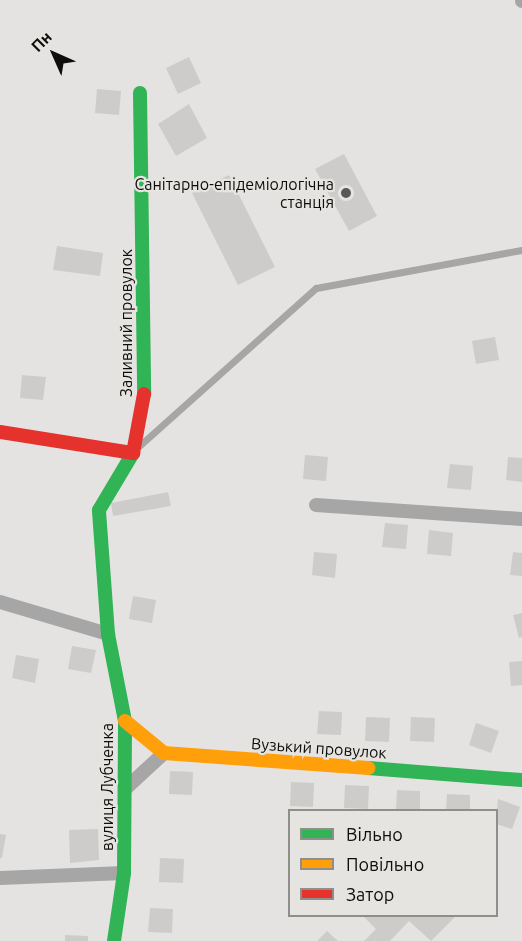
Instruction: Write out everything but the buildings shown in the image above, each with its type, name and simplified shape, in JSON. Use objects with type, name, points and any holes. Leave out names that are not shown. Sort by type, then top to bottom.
[{"type":"street","name":"Заливний провулок","points":[[133,453],[145,387],[140,93]]},
{"type":"street","points":[[0,432],[133,453]]},
{"type":"street","name":"вулиця Лубченка","points":[[114,941],[124,873],[125,721],[108,634],[99,510],[133,453]]},
{"type":"street","points":[[316,505],[522,519]]},
{"type":"street","points":[[0,602],[108,634]]},
{"type":"street","points":[[125,721],[164,753],[125,789]]},
{"type":"street","name":"Вузький провулок","points":[[164,753],[522,780]]},
{"type":"street","points":[[0,878],[124,873]]},
{"type":"lane","points":[[133,453],[159,424],[316,288],[522,250]]},
{"type":"traffic: fast","points":[[140,93],[144,394]]},
{"type":"traffic: fast","points":[[114,941],[124,873],[125,721],[108,634],[99,510],[133,453]]},
{"type":"traffic: fast","points":[[368,768],[522,780]]},
{"type":"traffic: slow","points":[[125,721],[164,753],[368,768]]},
{"type":"traffic: jam","points":[[0,432],[133,453],[144,394]]},
{"type":"place","name":"Санітарно-епідеміологічна станція","points":[[346,193]]}]
